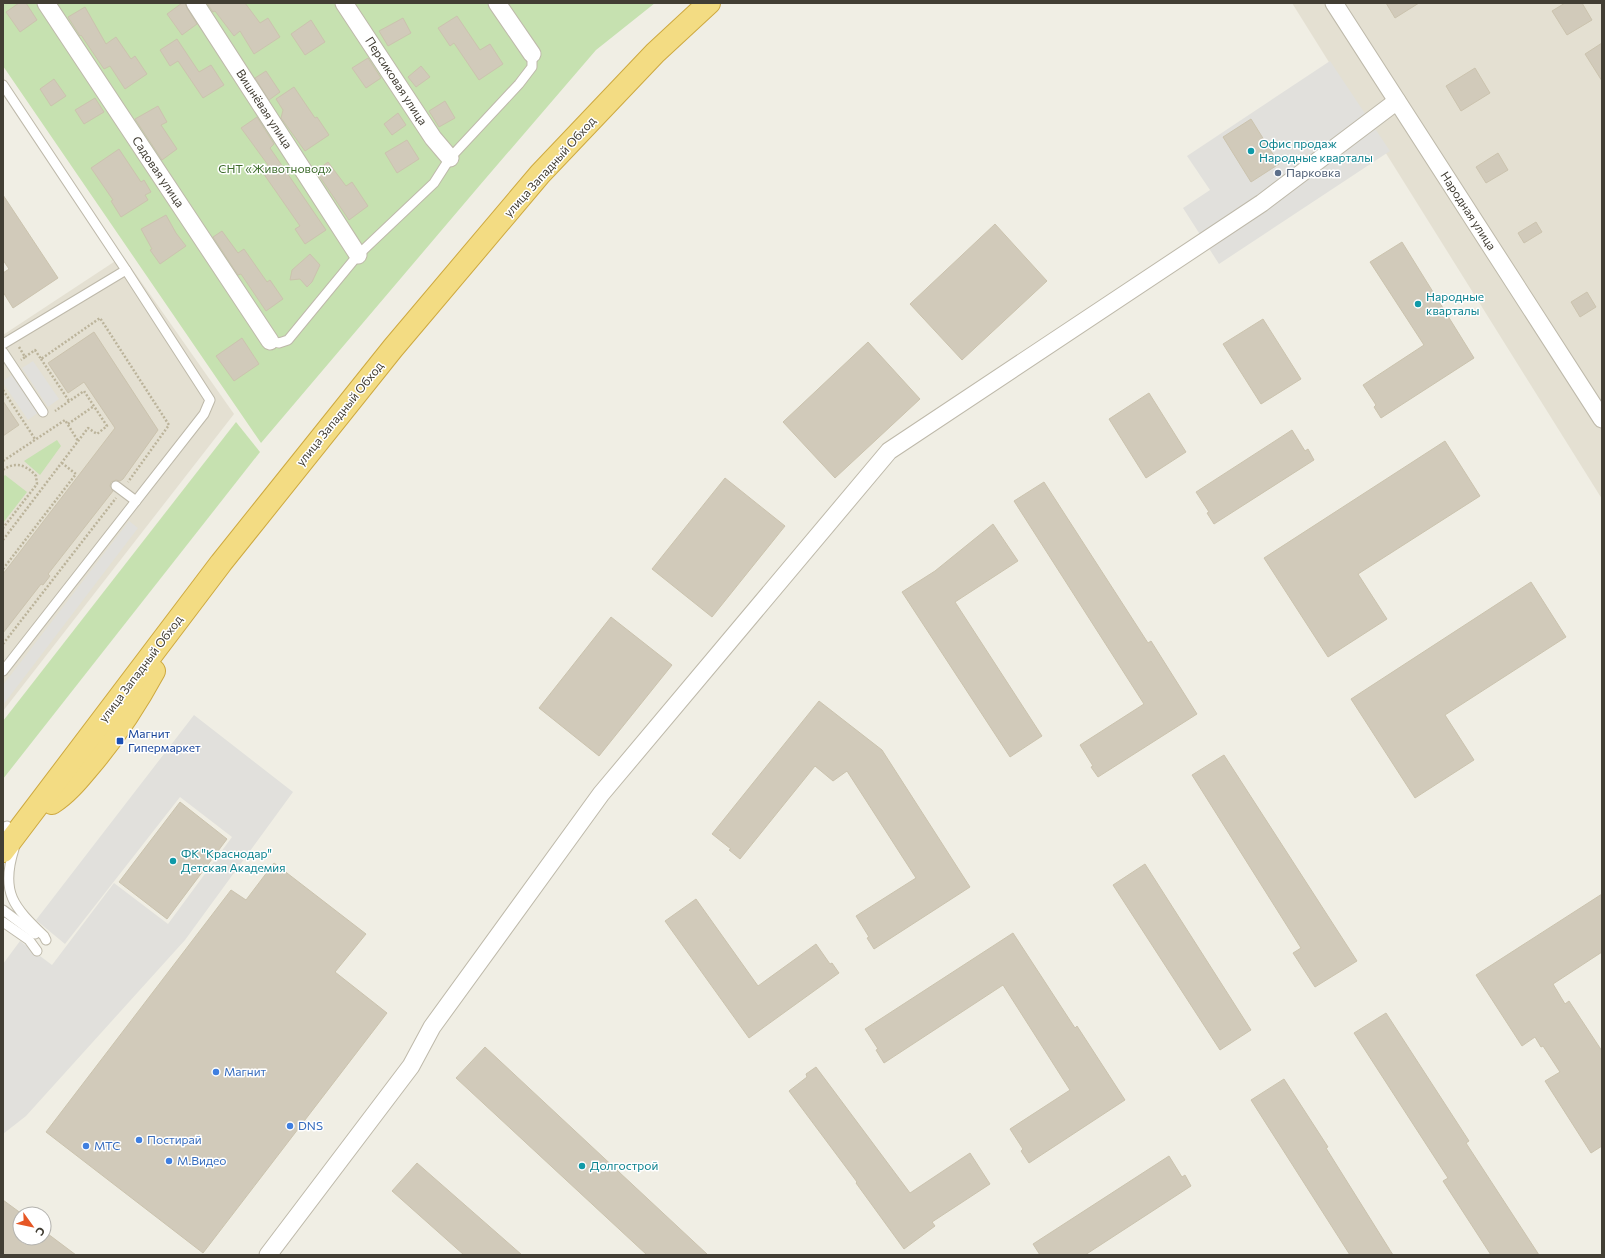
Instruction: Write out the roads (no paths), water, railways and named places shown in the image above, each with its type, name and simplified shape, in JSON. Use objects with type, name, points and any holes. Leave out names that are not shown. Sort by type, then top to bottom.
[{"type":"highway","name":"улица Западный Обход","points":[[4,828],[205,566],[385,343],[532,168],[646,45],[689,3]]},
{"type":"highway","name":"улица Западный Обход","points":[[3,852],[221,563],[392,348],[540,174],[655,53],[709,3]]},
{"type":"street","name":"Садовая улица","points":[[46,3],[270,341]]},
{"type":"street","name":"Вишнёвая улица","points":[[195,3],[358,255]]},
{"type":"street","name":"Персиковая улица","points":[[344,3],[433,138],[450,158]]},
{"type":"street","points":[[497,3],[532,54]]},
{"type":"street","name":"Народная улица","points":[[1334,3],[1602,419]]},
{"type":"street","points":[[268,1255],[411,1066],[432,1027],[601,794],[889,451],[1262,203],[1397,101]]},
{"type":"lane","points":[[270,341],[279,343],[288,340],[358,255],[434,183],[450,158],[519,84],[532,67],[532,54]]},
{"type":"lane","points":[[3,85],[210,400],[204,414],[3,671]]},
{"type":"lane","points":[[3,344],[126,270]]},
{"type":"lane","points":[[3,352],[47,412]]},
{"type":"lane","points":[[119,488],[136,501]]},
{"type":"lane","points":[[3,910],[43,940],[46,940],[44,936],[13,905],[6,892],[4,884],[6,868],[30,816]]},
{"type":"lane","points":[[5,922],[29,940],[37,951]]},
{"type":"place","name":"Офис продаж Народные кварталы","points":[[1251,151]]},
{"type":"place","name":"Парковка","points":[[1278,173]]},
{"type":"place","name":"Народные кварталы","points":[[1418,304]]},
{"type":"place","name":"Магнит Гипермаркет","points":[[120,741]]},
{"type":"place","name":"ФК \"Краснодар\" Детская Академия","points":[[173,861]]},
{"type":"place","name":"Магнит","points":[[216,1072]]},
{"type":"place","name":"DNS","points":[[290,1126]]},
{"type":"place","name":"Постирай","points":[[139,1140]]},
{"type":"place","name":"МТС","points":[[86,1146]]},
{"type":"place","name":"М.Видео","points":[[169,1161]]},
{"type":"place","name":"Долгострой","points":[[582,1166]]},
{"type":"park label","name":"СНТ «Животновод»","points":[[275,169]]}]
